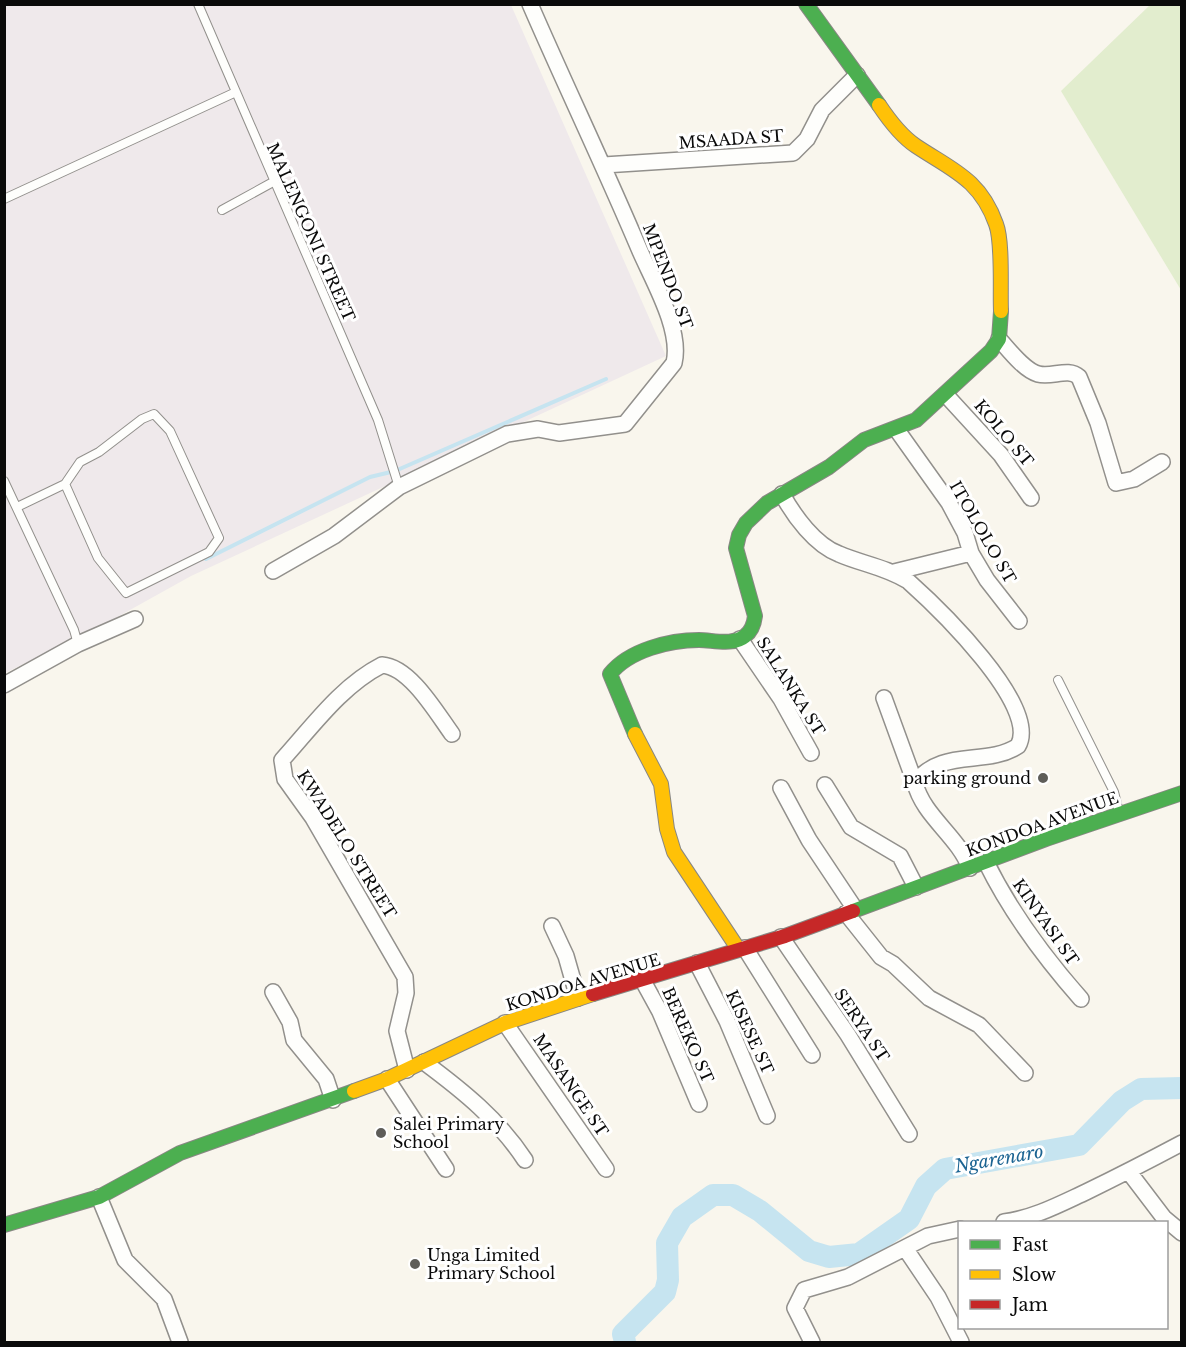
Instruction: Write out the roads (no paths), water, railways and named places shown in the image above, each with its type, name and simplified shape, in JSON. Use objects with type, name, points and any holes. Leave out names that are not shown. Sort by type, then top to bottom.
[{"type":"street","name":"MPENDO ST","points":[[273,571],[334,536],[399,487],[507,434],[538,429],[559,433],[625,424],[674,363],[676,355],[671,326],[604,165],[530,4]]},
{"type":"street","points":[[806,4],[899,132],[914,145],[953,165],[974,185],[995,217],[1000,290],[999,339],[996,347],[916,420],[897,430],[868,438],[828,467],[782,494],[752,518],[738,536],[737,560],[757,620],[752,630],[740,639],[696,640],[657,648],[628,659],[616,666],[610,674],[623,710],[661,784],[667,829],[674,852],[812,1055]]},
{"type":"street","name":"MSAADA ST","points":[[604,165],[793,153],[807,139],[822,110],[857,75]]},
{"type":"street","points":[[999,339],[1035,374],[1050,376],[1070,373],[1079,377],[1098,423],[1116,483],[1134,479],[1162,462]]},
{"type":"street","name":"KOLO ST","points":[[946,395],[1001,455],[1031,498]]},
{"type":"street","name":"ITOLOLO ST","points":[[897,430],[949,503],[965,533],[971,553],[987,580],[1019,621]]},
{"type":"street","points":[[782,494],[798,518],[829,550],[894,572],[923,595],[984,660],[1011,700],[1021,729],[1020,742],[1014,749],[939,763],[922,774],[915,783]]},
{"type":"street","points":[[894,572],[971,553]]},
{"type":"street","points":[[4,685],[78,644],[135,619]]},
{"type":"street","name":"SALANKA ST","points":[[740,639],[781,699],[811,753]]},
{"type":"street","name":"KWADELO STREET","points":[[408,1070],[397,1031],[406,993],[405,977],[313,818],[285,779],[282,760],[337,699],[361,678],[382,665],[398,669],[418,688],[452,734]]},
{"type":"street","points":[[884,698],[922,801],[964,852],[970,868]]},
{"type":"street","points":[[825,785],[851,827],[900,856],[916,886]]},
{"type":"street","points":[[781,788],[850,911],[881,957],[893,964],[929,998],[979,1025],[1025,1073]]},
{"type":"street","name":"KONDOA AVENUE","points":[[4,1225],[99,1197],[180,1153],[387,1079],[505,1023],[578,998],[643,981],[781,937],[916,886],[1182,793]]},
{"type":"street","name":"KINYASI ST","points":[[986,862],[1006,900],[1035,944],[1082,999]]},
{"type":"street","points":[[552,926],[566,956],[578,998]]},
{"type":"street","name":"SERYA ST","points":[[781,937],[848,1035],[909,1134]]},
{"type":"street","name":"KISESE ST","points":[[697,963],[746,1062],[767,1116]]},
{"type":"street","name":"BEREKO ST","points":[[643,981],[660,1012],[699,1104]]},
{"type":"street","points":[[273,992],[290,1022],[294,1040],[326,1080],[333,1100]]},
{"type":"street","name":"MASANGE ST","points":[[505,1023],[606,1169]]},
{"type":"street","points":[[424,1062],[494,1120],[508,1135],[525,1160]]},
{"type":"street","points":[[387,1079],[446,1169]]},
{"type":"street","points":[[1008,1221],[1043,1212],[1129,1172],[1182,1143]]},
{"type":"street","points":[[1129,1172],[1168,1221]]},
{"type":"street","points":[[99,1197],[125,1260],[164,1299],[180,1342]]},
{"type":"street","points":[[1168,1221],[1182,1233]]},
{"type":"street","points":[[812,1342],[795,1308],[804,1290],[848,1277],[928,1236],[958,1229]]},
{"type":"street","points":[[905,1248],[938,1297],[961,1342]]},
{"type":"lane","name":"MALENGONI STREET","points":[[198,4],[273,182],[378,420],[399,487]]},
{"type":"lane","points":[[4,199],[236,92]]},
{"type":"lane","points":[[222,210],[273,182]]},
{"type":"lane","points":[[17,507],[65,484],[80,462],[99,452],[142,419],[154,414],[170,431],[219,538],[209,552],[126,592],[98,558],[65,484]]},
{"type":"lane","points":[[4,481],[74,630],[78,644]]},
{"type":"lane","points":[[1058,681],[1114,792],[1120,814]]},
{"type":"waterway","points":[[206,559],[370,477],[395,471],[606,379]]},
{"type":"waterway","name":"Ngarenaro","points":[[625,1342],[623,1334],[665,1292],[668,1280],[667,1243],[682,1217],[713,1195],[733,1195],[760,1211],[809,1251],[829,1257],[859,1254],[909,1219],[926,1186],[945,1169],[1079,1145],[1122,1101],[1141,1089],[1182,1088]]},
{"type":"place","name":"parking ground","points":[[1043,778]]},
{"type":"place","name":"Salei Primary School","points":[[381,1133]]},
{"type":"place","name":"Unga Limited Primary School","points":[[415,1264]]}]
